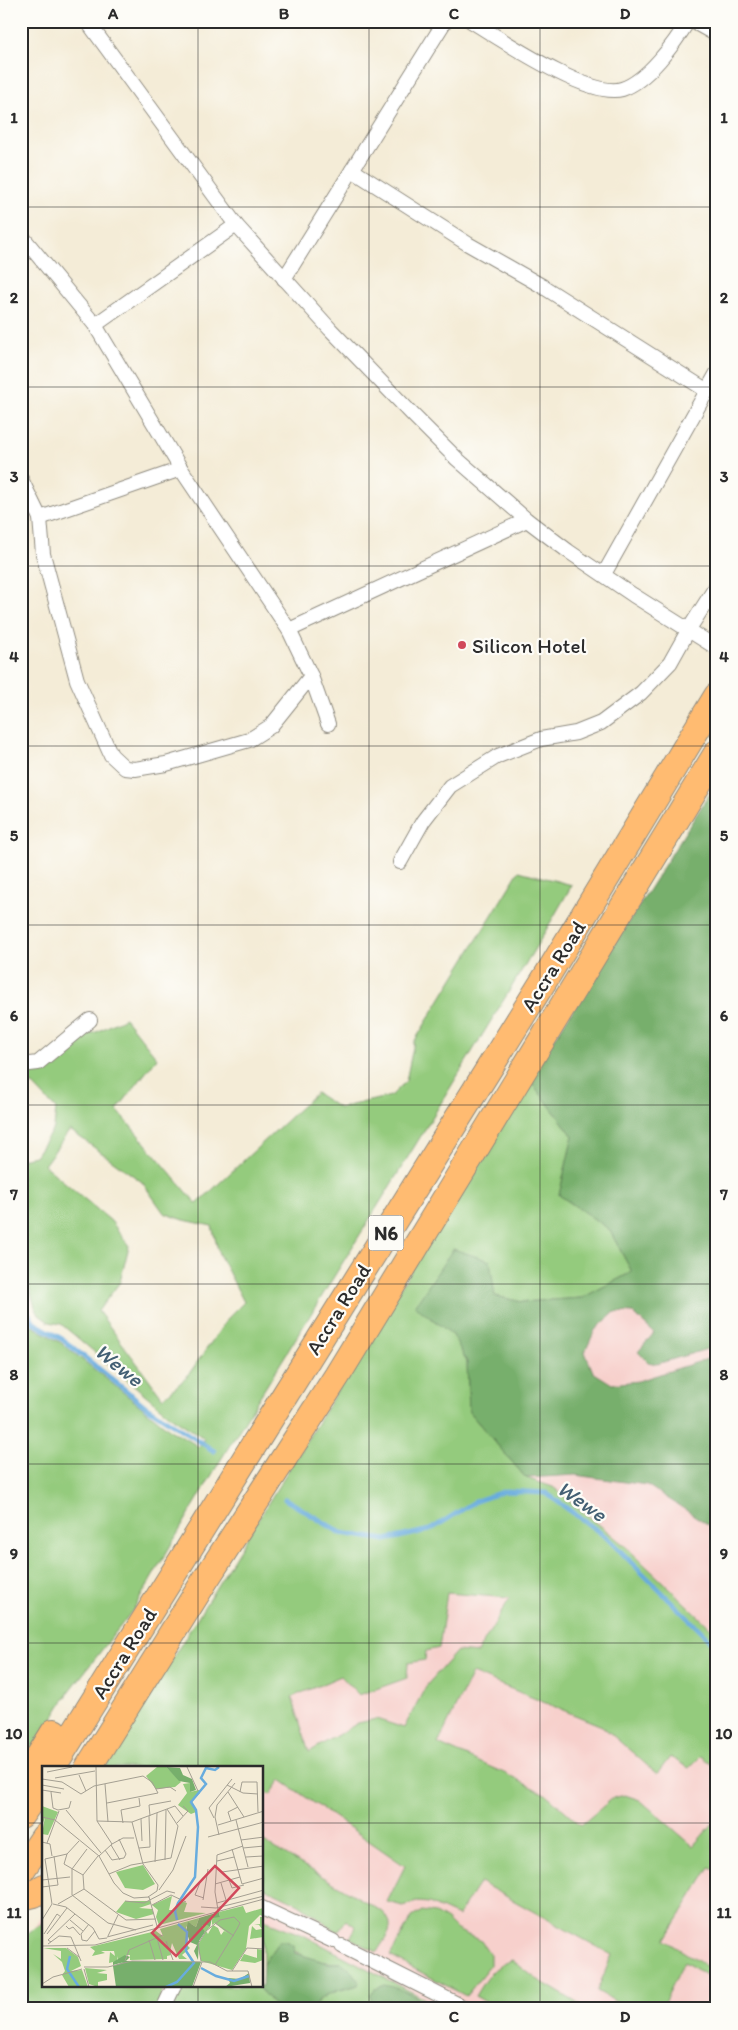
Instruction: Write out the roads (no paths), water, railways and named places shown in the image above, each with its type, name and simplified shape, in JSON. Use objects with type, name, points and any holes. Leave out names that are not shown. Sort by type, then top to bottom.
[{"type":"highway","name":"Accra Road","points":[[52,1766],[543,982],[717,696]]},
{"type":"highway","name":"Accra Road","points":[[89,1766],[204,1582],[337,1376],[717,753]]},
{"type":"highway","points":[[47,1766],[78,1693],[144,1621]]},
{"type":"highway","points":[[34,1795],[42,1776]]},
{"type":"highway","name":"Accra Road","points":[[34,1795],[42,1782]]},
{"type":"highway","points":[[21,1871],[42,1840]]},
{"type":"street","points":[[87,21],[236,225],[284,279],[457,459],[527,520],[568,551],[717,648]]},
{"type":"street","points":[[284,279],[445,21]]},
{"type":"street","points":[[471,21],[559,74],[595,88],[621,89],[645,76],[681,33],[688,21]]},
{"type":"street","points":[[692,21],[717,35]]},
{"type":"street","points":[[352,170],[468,244],[542,286],[706,390]]},
{"type":"street","points":[[95,325],[236,225]]},
{"type":"street","points":[[21,235],[95,325],[181,469],[289,630],[312,676],[328,724]]},
{"type":"street","points":[[604,574],[717,373]]},
{"type":"street","points":[[40,518],[181,469]]},
{"type":"street","points":[[21,479],[40,518],[43,554],[77,680],[111,755],[125,768],[135,769],[166,764],[249,740],[271,726],[312,676]]},
{"type":"street","points":[[289,630],[527,520]]},
{"type":"street","points":[[400,862],[423,822],[450,786],[506,753],[541,739],[576,733],[601,723],[640,693],[670,663],[717,585]]},
{"type":"street","points":[[21,1065],[38,1063],[90,1020]]},
{"type":"street","points":[[264,1909],[338,1943],[466,2009]]},
{"type":"street","points":[[162,2009],[173,1988]]},
{"type":"waterway","name":"Wewe","points":[[21,1290],[27,1311],[34,1323],[62,1339],[145,1406],[214,1451]]},
{"type":"waterway","name":"Wewe","points":[[285,1499],[341,1533],[386,1540],[430,1530],[476,1501],[505,1491],[546,1493],[606,1537],[717,1647]]},
{"type":"place","name":"Silicon Hotel","points":[[462,645]]}]
